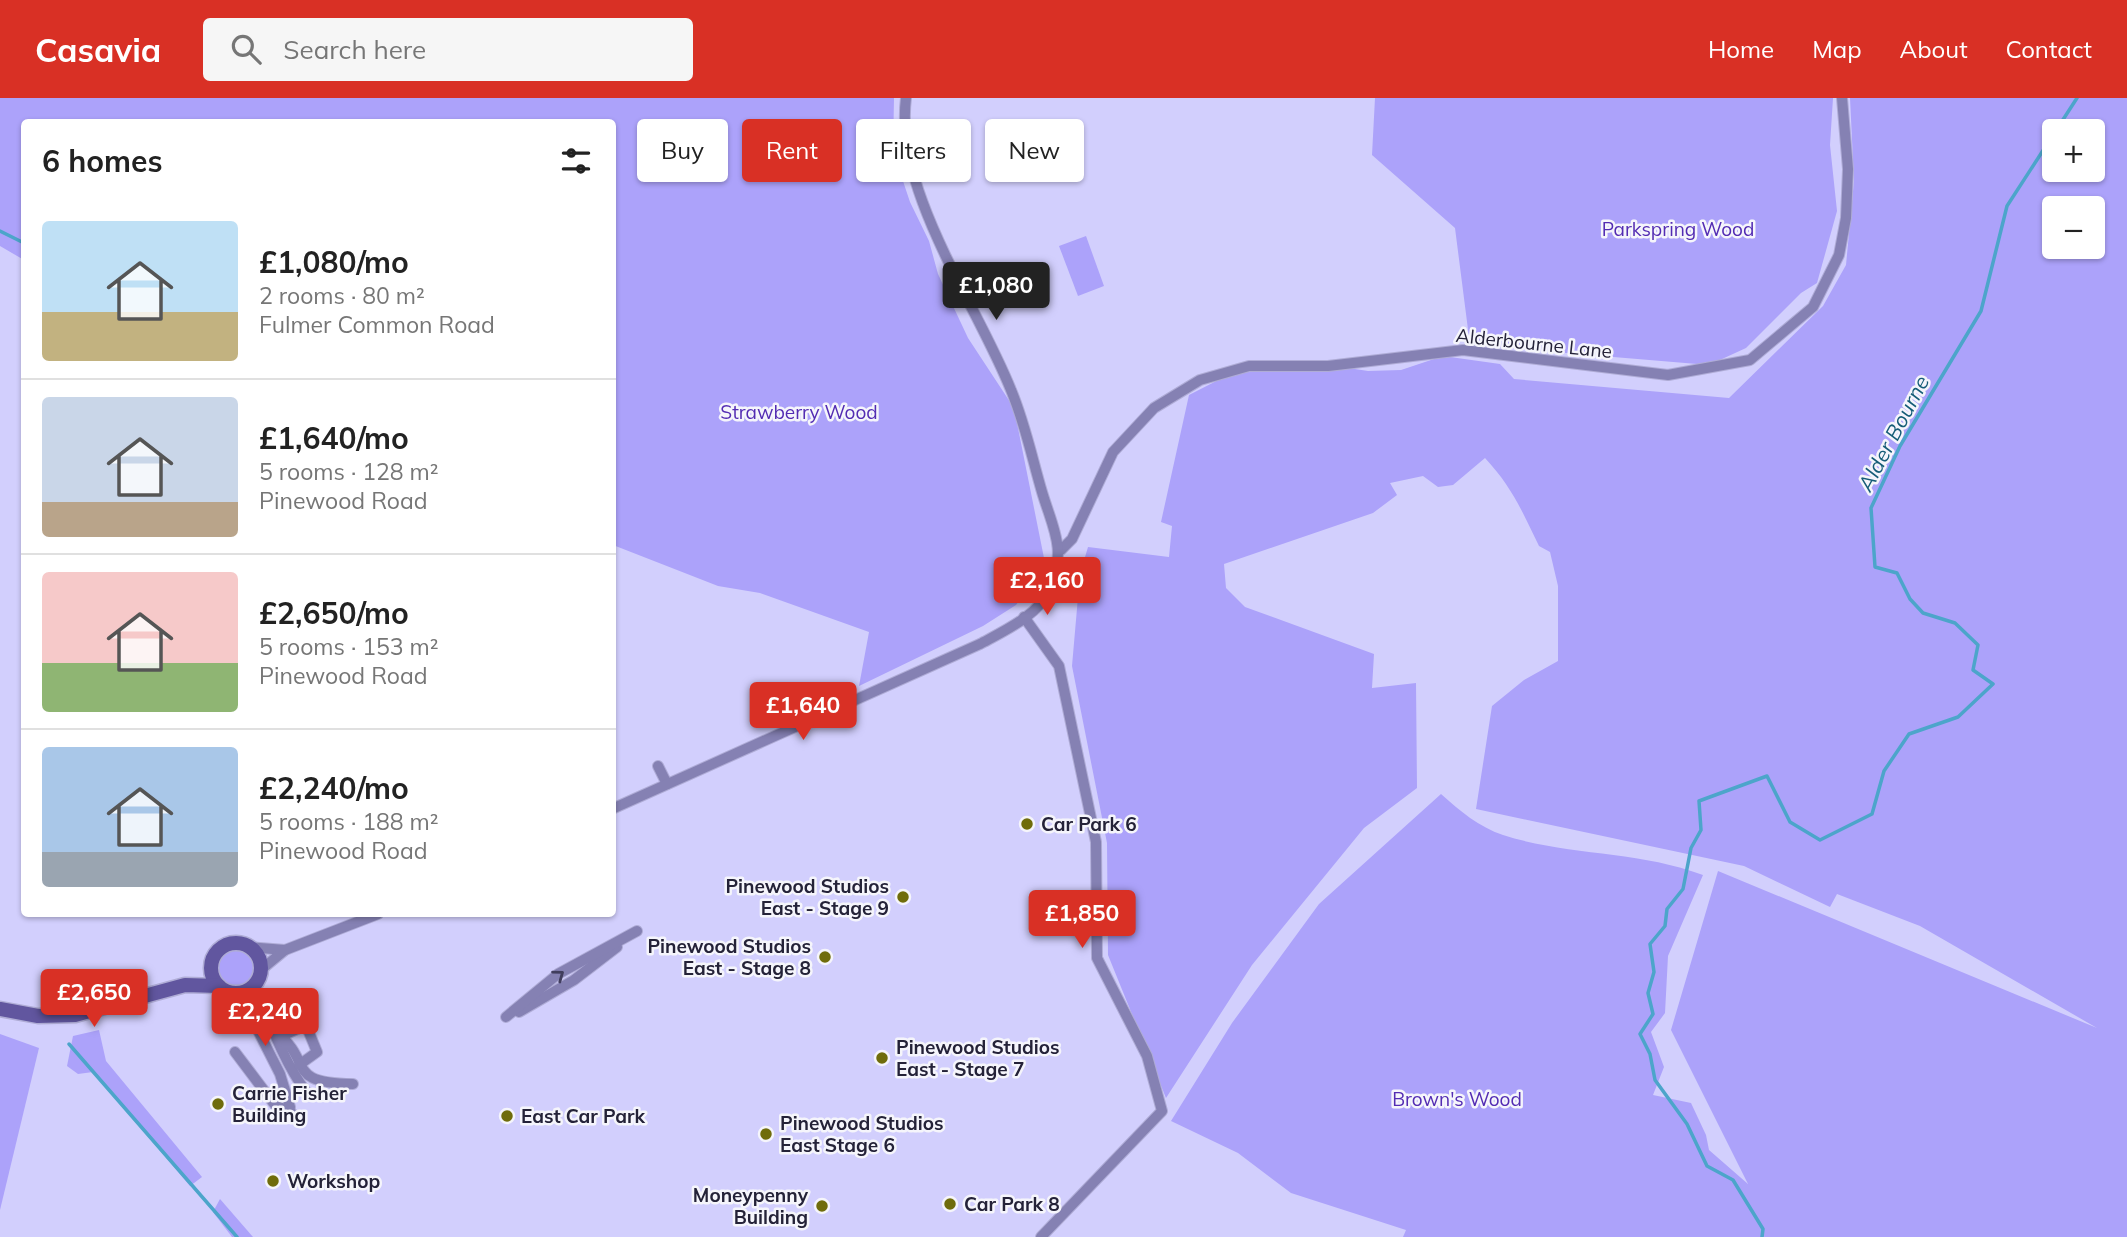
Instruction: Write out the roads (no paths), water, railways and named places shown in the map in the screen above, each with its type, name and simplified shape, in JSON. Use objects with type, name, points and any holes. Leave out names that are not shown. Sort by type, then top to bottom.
[{"type":"street","points":[[906,98],[903,121],[906,150],[932,222],[1011,389],[1061,550]]},
{"type":"street","name":"Alderbourne Lane","points":[[616,807],[772,740],[980,644],[1024,617],[1049,591],[1061,550],[1072,539],[1113,452],[1154,408],[1200,380],[1249,366],[1328,366],[1463,349],[1668,374],[1750,360],[1813,307],[1839,255],[1846,218],[1848,169],[1842,98]]},
{"type":"street","points":[[1024,617],[1059,666],[1096,842],[1097,958],[1147,1056],[1161,1111],[1041,1237]]},
{"type":"street","points":[[658,766],[667,784]]},
{"type":"street","points":[[307,1093],[296,1079],[255,985],[261,969],[285,950],[370,917]]},
{"type":"street","points":[[637,931],[574,980],[506,1017],[558,974],[637,931]]},
{"type":"street","points":[[186,985],[212,962],[225,946],[239,943],[249,947],[285,950]]},
{"type":"street","points":[[249,947],[258,956],[261,969]]},
{"type":"street","points":[[212,962],[212,975],[219,986]]},
{"type":"street","points":[[0,1009],[38,1016],[75,1015],[186,985],[219,986],[239,993],[280,1074],[290,1109],[275,1105],[235,1052]]},
{"type":"street","points":[[239,993],[255,985]]},
{"type":"street","points":[[282,1036],[306,1026],[317,1052],[299,1065]]},
{"type":"street","points":[[272,1027],[282,1036],[302,1072],[320,1081],[353,1084]]},
{"type":"waterway","name":"Alder Bourne","points":[[1762,1237],[1763,1229],[1733,1180],[1707,1166],[1687,1124],[1655,1080],[1650,1054],[1640,1034],[1653,1014],[1648,993],[1654,972],[1650,944],[1665,926],[1667,909],[1683,889],[1691,848],[1701,830],[1699,801],[1767,776],[1790,822],[1820,840],[1872,814],[1884,771],[1909,734],[1958,717],[1993,684],[1973,670],[1978,645],[1955,623],[1923,613],[1910,599],[1897,573],[1875,567],[1871,508],[1900,446],[1981,311],[2007,206],[2077,98]]},
{"type":"waterway","points":[[0,231],[21,242]]},
{"type":"waterway","points":[[245,1031],[251,1028]]},
{"type":"waterway","points":[[69,1044],[237,1237]]},
{"type":"place","name":"Car Park 6","points":[[1027,824]]},
{"type":"place","name":"Pinewood Studios East - Stage 9","points":[[903,897]]},
{"type":"place","name":"Pinewood Studios East - Stage 8","points":[[825,957]]},
{"type":"place","name":"Pinewood Studios East - Stage 7","points":[[882,1058]]},
{"type":"place","name":"Carrie Fisher Building","points":[[218,1104]]},
{"type":"place","name":"East Car Park","points":[[507,1116]]},
{"type":"place","name":"Pinewood Studios East Stage 6","points":[[766,1134]]},
{"type":"place","name":"Workshop","points":[[273,1181]]},
{"type":"place","name":"Car Park 8","points":[[950,1204]]},
{"type":"place","name":"Moneypenny Building","points":[[822,1206]]},
{"type":"park label","name":"Parkspring Wood","points":[[1678,229]]},
{"type":"park label","name":"Strawberry Wood","points":[[799,412]]},
{"type":"park label","name":"Brown's Wood","points":[[1457,1099]]}]
